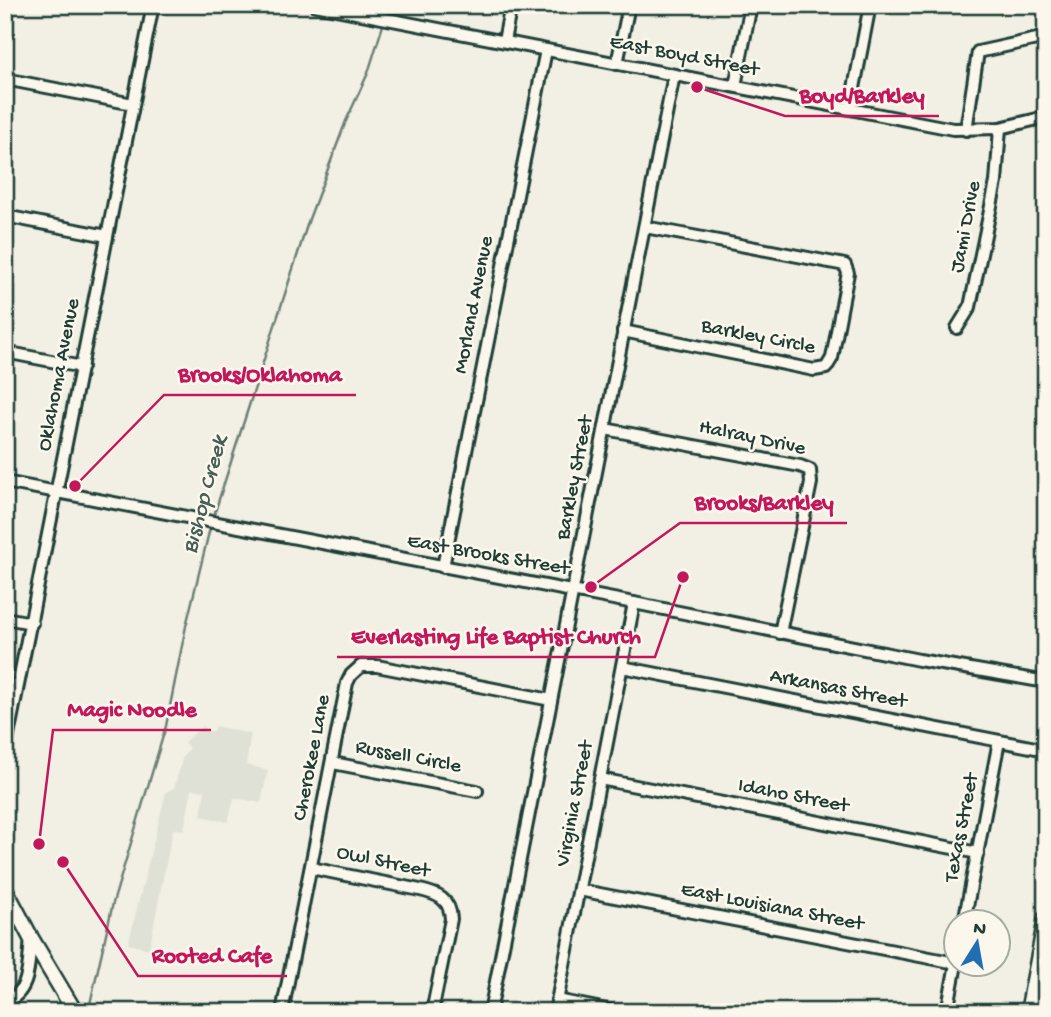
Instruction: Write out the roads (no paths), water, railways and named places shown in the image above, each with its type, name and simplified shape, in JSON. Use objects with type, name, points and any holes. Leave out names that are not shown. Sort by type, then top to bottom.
[{"type":"main road","points":[[5,888],[9,905],[75,1012]]},
{"type":"main road","points":[[1028,1012],[1041,971],[1046,918]]},
{"type":"street","name":"Oklahoma Avenue","points":[[5,751],[153,5]]},
{"type":"street","name":"East Boyd Street","points":[[315,5],[966,130],[1000,128],[1046,117]]},
{"type":"street","points":[[504,41],[511,5]]},
{"type":"street","points":[[617,64],[629,5]]},
{"type":"street","points":[[736,86],[751,5]]},
{"type":"street","points":[[850,108],[870,5]]},
{"type":"street","points":[[966,130],[978,52],[1046,37]]},
{"type":"street","name":"Morland Avenue","points":[[443,567],[546,50]]},
{"type":"street","name":"Barkley Street","points":[[490,1012],[674,75]]},
{"type":"street","points":[[5,79],[133,104]]},
{"type":"street","name":"Jami Drive","points":[[957,328],[970,307],[996,182],[1000,128]]},
{"type":"street","points":[[5,216],[107,236]]},
{"type":"street","name":"Barkley Circle","points":[[623,331],[814,370],[827,368],[832,358],[848,274],[845,265],[645,227]]},
{"type":"street","points":[[5,352],[82,367]]},
{"type":"street","name":"Halray Drive","points":[[605,429],[810,470],[811,483],[780,633]]},
{"type":"street","name":"East Brooks Street","points":[[5,482],[1046,682]]},
{"type":"street","name":"Virginia Street","points":[[556,1006],[634,603]]},
{"type":"street","points":[[5,618],[32,623]]},
{"type":"street","name":"Cherokee Lane","points":[[282,1012],[347,683],[351,675],[361,666],[377,666],[551,699]]},
{"type":"street","name":"Arkansas Street","points":[[622,667],[1046,750]]},
{"type":"street","name":"Texas Street","points":[[967,908],[999,741]]},
{"type":"street","name":"Russell Circle","points":[[332,763],[477,791]]},
{"type":"street","name":"Idaho Street","points":[[600,779],[978,853]]},
{"type":"street","name":"Owl Street","points":[[311,868],[433,893],[445,900],[449,905],[451,919],[432,1012]]},
{"type":"street","name":"East Louisiana Street","points":[[579,890],[942,961]]},
{"type":"street","points":[[5,1002],[15,997],[26,984],[31,938]]},
{"type":"street","points":[[947,1012],[954,978]]},
{"type":"street","points":[[556,1006],[617,1012]]},
{"type":"waterway","name":"Bishop Creek","points":[[385,16],[387,5]]},
{"type":"waterway","name":"Bishop Creek","points":[[213,518],[309,219],[346,121],[368,73],[384,22]]},
{"type":"waterway","name":"Bishop Creek","points":[[90,1004],[113,903],[166,726],[186,626],[211,524]]},
{"type":"place","name":"Boyd/Barkley","points":[[697,87]]},
{"type":"place","name":"Brooks/Oklahoma","points":[[75,486]]},
{"type":"place","name":"Everlasting Life Baptist Church","points":[[683,577]]},
{"type":"place","name":"Brooks/Barkley","points":[[591,587]]},
{"type":"place","name":"Magic Noodle","points":[[39,844]]},
{"type":"place","name":"Rooted Cafe","points":[[63,862]]}]
